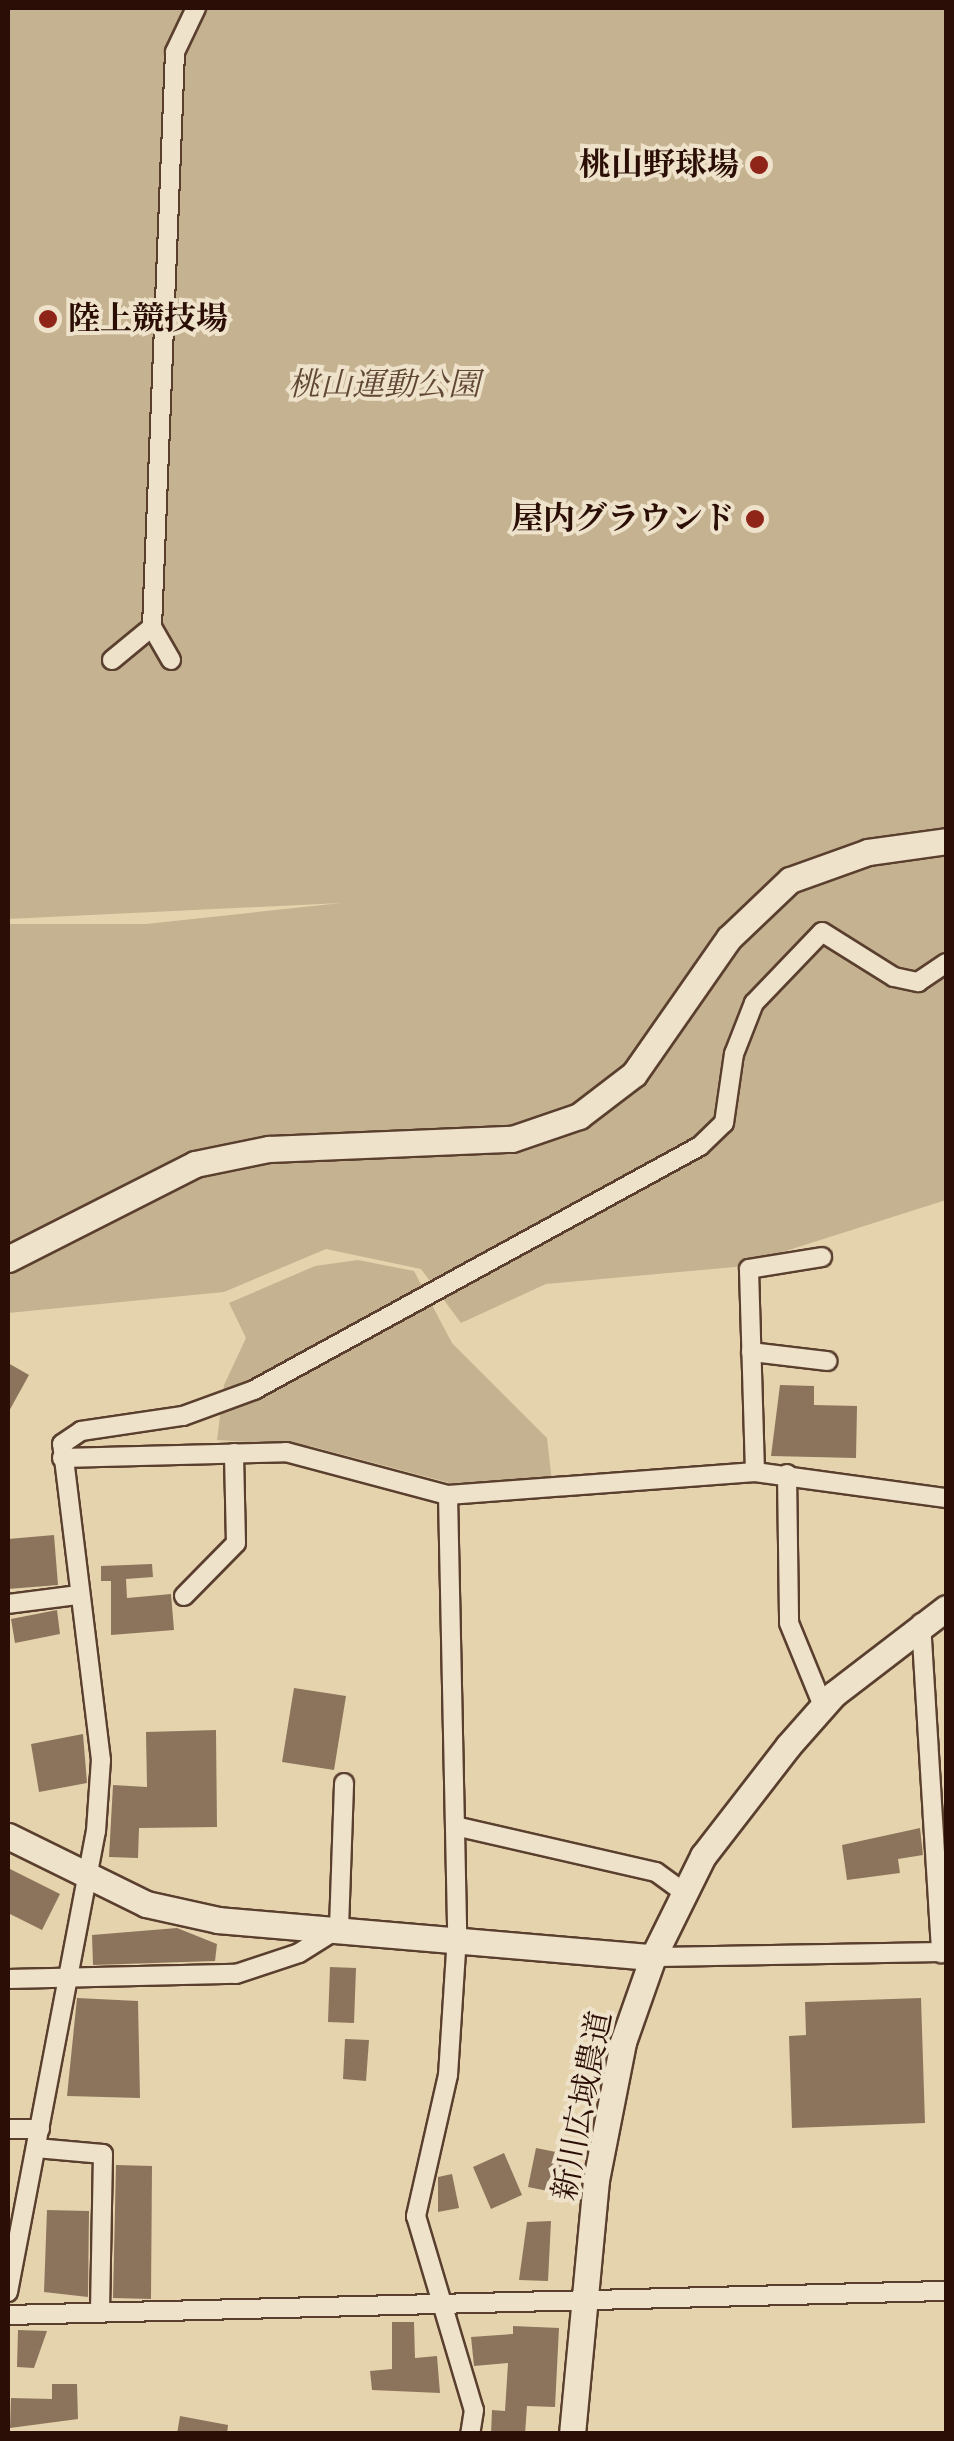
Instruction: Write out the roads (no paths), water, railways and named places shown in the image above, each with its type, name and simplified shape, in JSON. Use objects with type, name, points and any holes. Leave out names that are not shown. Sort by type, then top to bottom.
[{"type":"street","points":[[171,660],[152,627],[174,52],[196,8]]},
{"type":"street","points":[[112,660],[152,627]]},
{"type":"street","points":[[8,1259],[195,1164],[269,1148],[512,1139],[579,1116],[634,1074],[729,938],[790,880],[868,852],[946,841]]},
{"type":"street","points":[[8,2292],[88,1878],[101,1760],[77,1595],[62,1444],[81,1431],[183,1416],[254,1390],[700,1146],[724,1123],[734,1054],[754,1004],[822,932],[894,977],[918,982],[946,963]]},
{"type":"street","points":[[755,1472],[750,1269],[822,1257]]},
{"type":"street","points":[[752,1352],[826,1361]]},
{"type":"street","points":[[62,1458],[286,1452],[448,1496],[755,1472],[946,1498]]},
{"type":"street","points":[[184,1596],[236,1543],[234,1453]]},
{"type":"street","points":[[786,1474],[788,1623],[823,1706]]},
{"type":"street","points":[[448,1496],[457,1936],[448,2074],[416,2216],[438,2304],[474,2410],[470,2434]]},
{"type":"street","points":[[8,1604],[77,1595]]},
{"type":"street","name":"新川広域農道","points":[[572,2434],[603,2146],[653,1957],[685,1893],[741,1804],[823,1706],[921,1623],[946,1608]]},
{"type":"street","points":[[8,1836],[88,1878],[218,1920],[457,1936],[653,1957],[944,1952],[921,1623]]},
{"type":"street","points":[[339,1928],[344,1783]]},
{"type":"street","points":[[455,1826],[656,1872],[685,1893]]},
{"type":"street","points":[[8,1980],[236,1974],[339,1928]]},
{"type":"street","points":[[8,2129],[103,2154],[100,2313]]},
{"type":"street","points":[[8,2315],[946,2291]]},
{"type":"place","name":"桃山野球場","points":[[759,165]]},
{"type":"place","name":"陸上競技場","points":[[48,319]]},
{"type":"place","name":"屋内グラウンド","points":[[755,519]]},
{"type":"park label","name":"桃山運動公園","points":[[384,385]]}]
